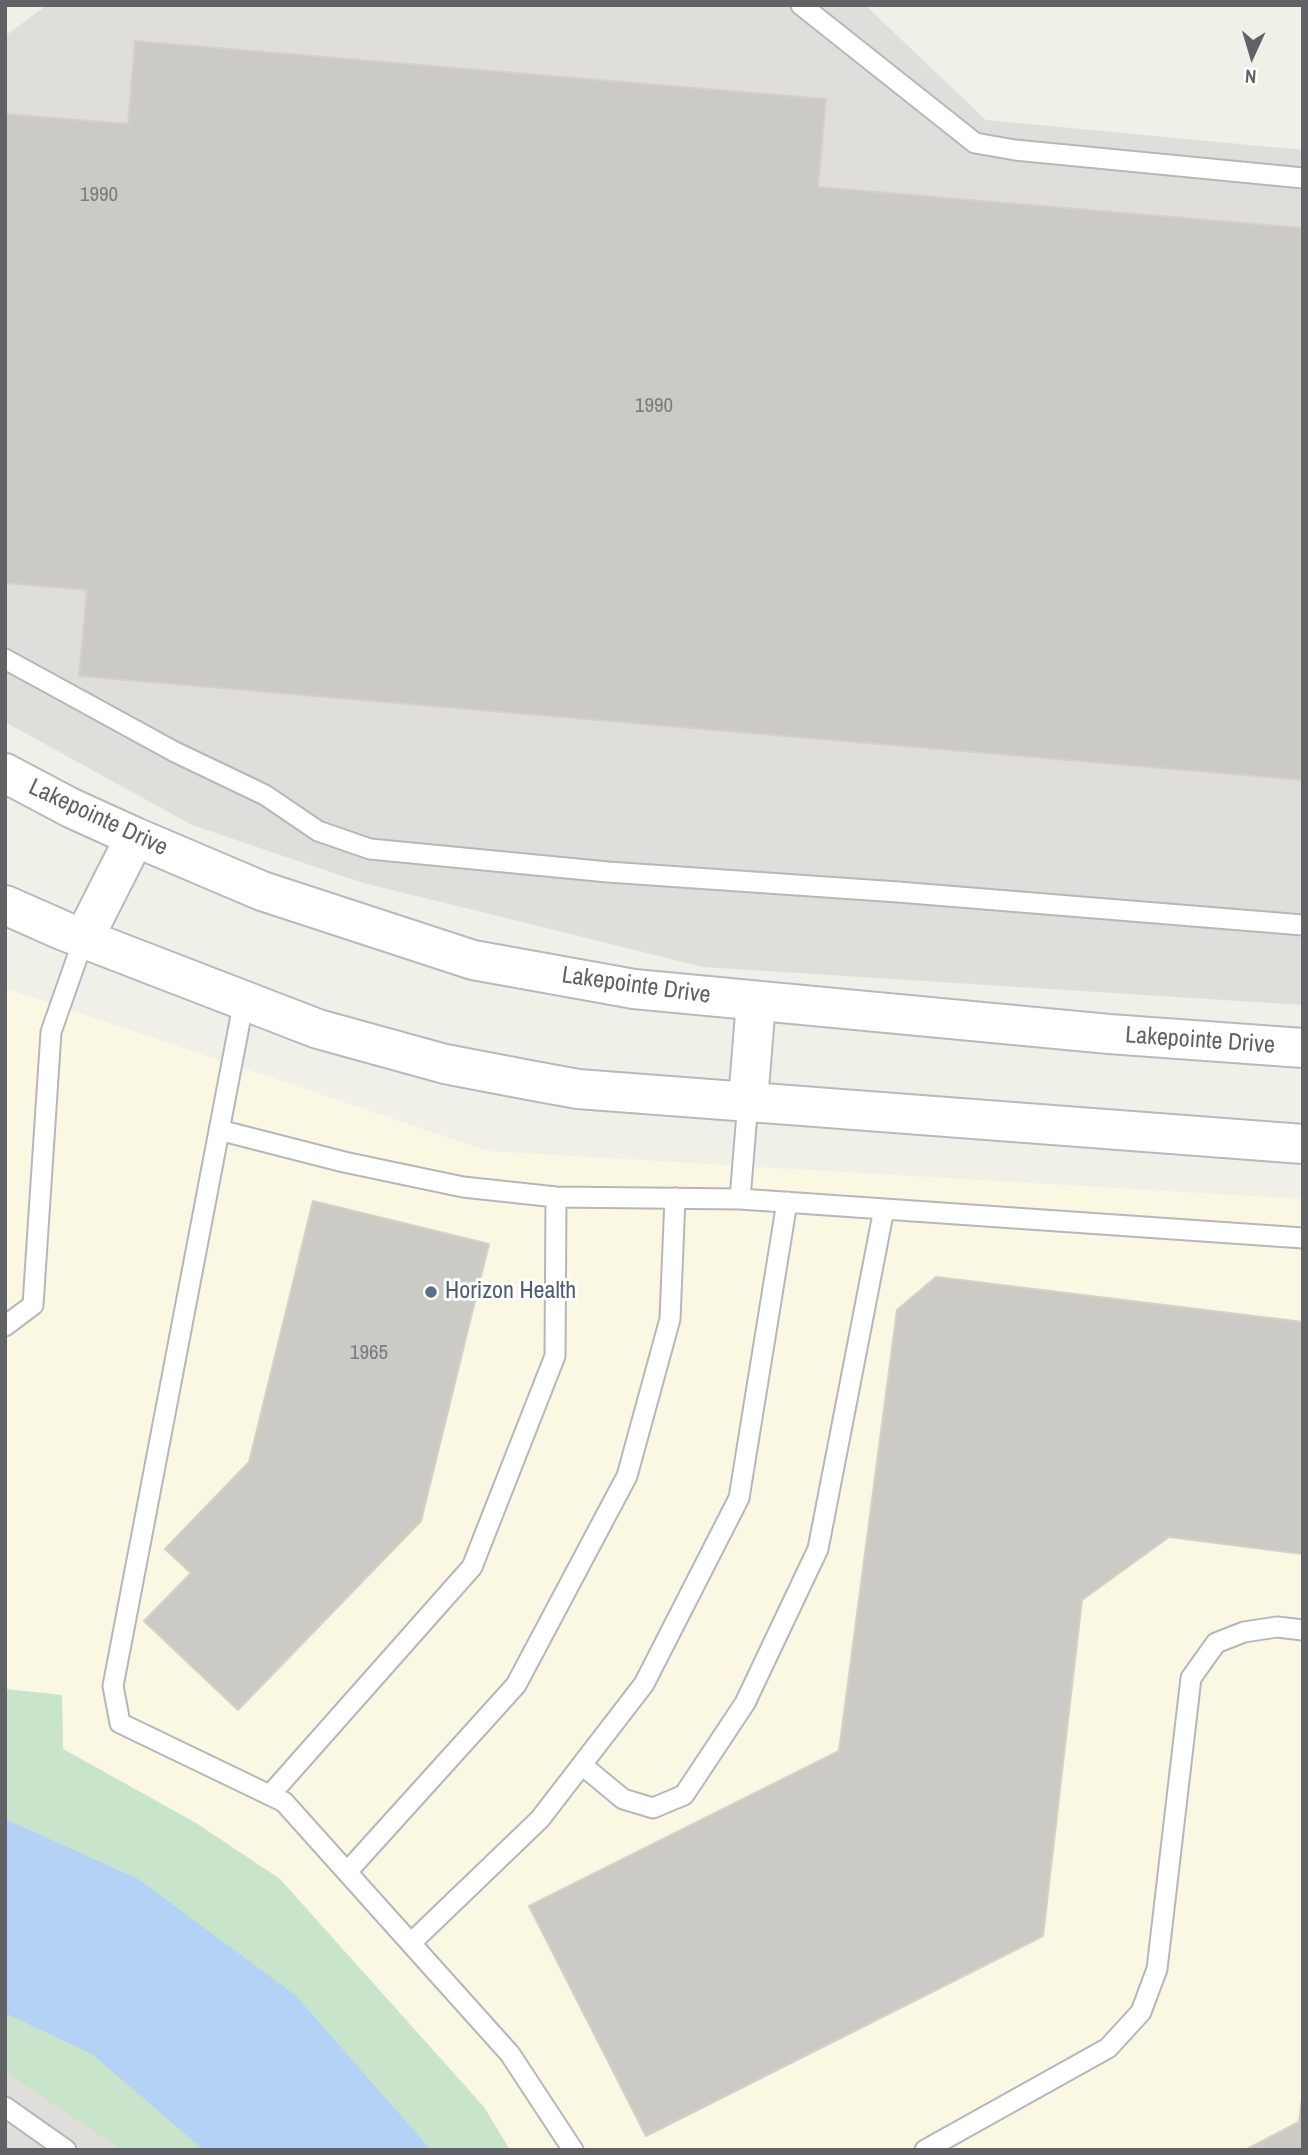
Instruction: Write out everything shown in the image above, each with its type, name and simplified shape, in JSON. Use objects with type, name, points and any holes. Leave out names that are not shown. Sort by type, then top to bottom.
[{"type":"main road","name":"Lakepointe Drive","points":[[5,774],[71,808],[261,891],[472,960],[634,989],[756,1002],[1109,1034],[1303,1048]]},
{"type":"main road","points":[[84,939],[135,837]]},
{"type":"main road","points":[[5,905],[84,939],[318,1029],[445,1064],[578,1088],[1303,1144]]},
{"type":"main road","points":[[748,1101],[756,1002]]},
{"type":"lane","points":[[801,5],[975,143],[1016,150],[1303,178]]},
{"type":"lane","points":[[5,659],[175,752],[265,795],[318,831],[370,849],[621,873],[898,892],[1303,925]]},
{"type":"lane","points":[[5,1326],[33,1306],[51,1032],[84,939]]},
{"type":"lane","points":[[244,1000],[113,1686],[120,1723],[284,1802],[510,2054],[573,2150]]},
{"type":"lane","points":[[740,1199],[748,1101]]},
{"type":"lane","points":[[219,1130],[344,1162],[464,1187],[556,1197],[740,1199],[1303,1238]]},
{"type":"lane","points":[[270,1795],[472,1567],[555,1356],[556,1197]]},
{"type":"lane","points":[[347,1872],[516,1685],[627,1476],[670,1319],[675,1198]]},
{"type":"lane","points":[[411,1943],[540,1819],[644,1684],[739,1498],[787,1202]]},
{"type":"lane","points":[[582,1765],[623,1799],[653,1808],[684,1796],[745,1703],[818,1549],[884,1209]]},
{"type":"lane","points":[[925,2150],[1108,2048],[1141,2012],[1157,1969],[1191,1678],[1216,1643],[1244,1632],[1277,1627],[1303,1630]]},
{"type":"lane","points":[[5,2107],[66,2150]]},
{"type":"shaded area","points":[[47,5],[865,5],[986,120],[1303,150],[1303,1005],[703,967],[360,882],[192,825],[5,722],[5,36]]},
{"type":"shaded area","points":[[5,988],[489,1151],[1303,1199],[1303,2150],[510,2150],[484,2107],[280,1879],[196,1823],[63,1749],[62,1695],[5,1689]]},
{"type":"shaded area","points":[[5,2072],[112,2141],[122,2150],[5,2150]]},
{"type":"green space","points":[[5,1689],[62,1695],[63,1749],[196,1823],[280,1879],[484,2107],[510,2150],[122,2150],[5,2072]]},
{"type":"water","points":[[5,1819],[138,1879],[295,1995],[431,2150],[204,2150],[92,2054],[5,2013]]},
{"type":"building","points":[[135,41],[826,99],[818,187],[1303,228],[1303,780],[79,676],[87,590],[5,583],[5,114],[128,124]]},
{"type":"building","points":[[313,1201],[489,1244],[421,1521],[238,1710],[144,1621],[191,1573],[165,1549],[249,1462]]},
{"type":"building","points":[[936,1277],[1303,1322],[1303,1554],[1169,1537],[1082,1600],[1043,1936],[646,2136],[529,1906],[839,1751],[897,1310]]},
{"type":"building","points":[[1303,2089],[1303,2150],[1245,2150],[1299,2122]]},
{"type":"place","name":"Horizon Health","points":[[431,1292]]}]
